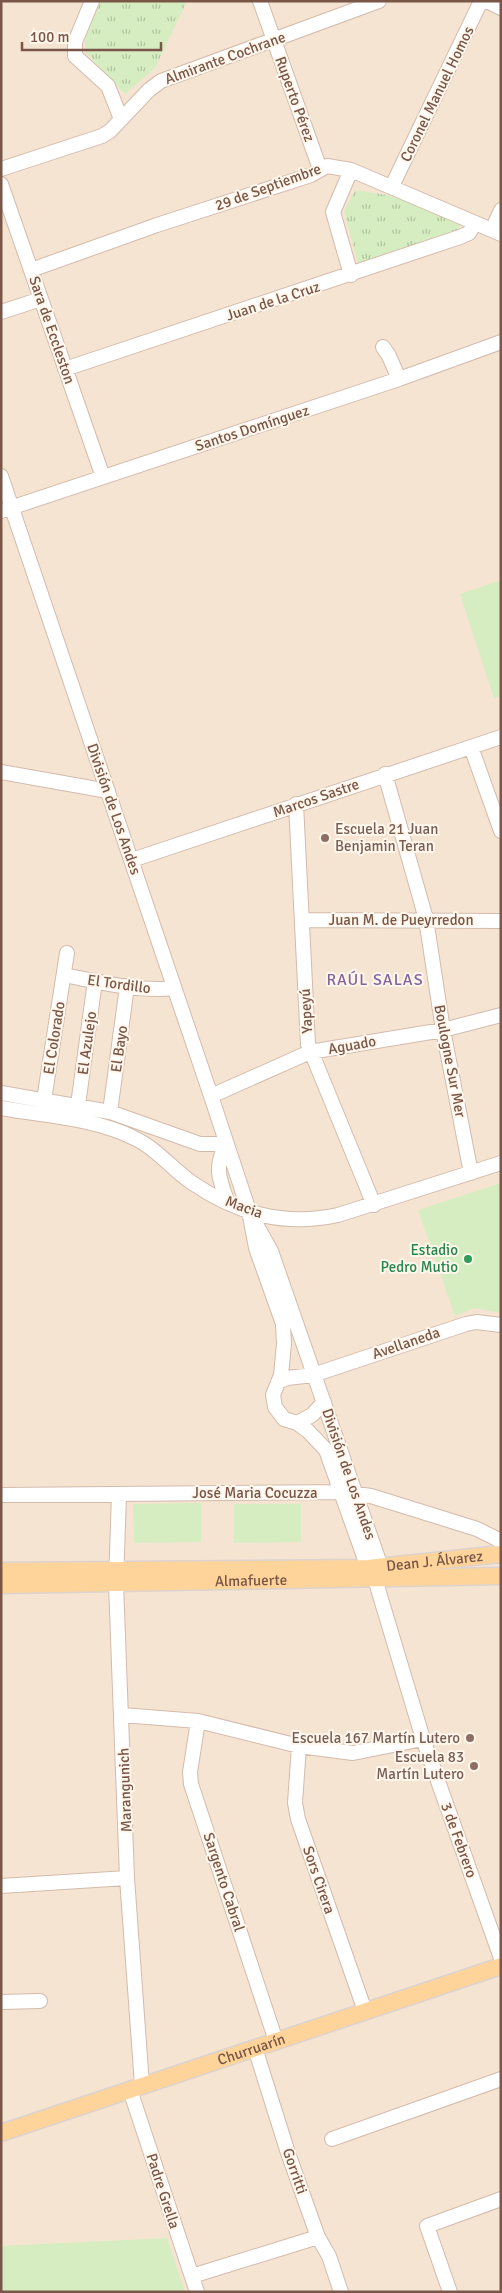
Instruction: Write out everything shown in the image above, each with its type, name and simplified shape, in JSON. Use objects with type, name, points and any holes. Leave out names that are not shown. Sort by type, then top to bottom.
[{"type":"main road","name":"Dean J. Álvarez","points":[[375,1571],[501,1554]]},
{"type":"main road","name":"Almafuerte","points":[[1,1571],[117,1578]]},
{"type":"main road","name":"Almafuerte","points":[[1,1585],[117,1578],[375,1571],[501,1576]]},
{"type":"main road","name":"Churruarín","points":[[1,2133],[501,1966]]},
{"type":"street","points":[[92,1],[75,42],[75,56],[108,86],[121,119]]},
{"type":"street","name":"Ruperto Pérez","points":[[260,1],[320,169]]},
{"type":"street","name":"Coronel Manuel Homos","points":[[392,186],[482,1]]},
{"type":"street","points":[[487,1],[501,8]]},
{"type":"street","name":"Almirante Cochrane","points":[[1,169],[102,136],[110,131],[149,90],[161,82],[377,2]]},
{"type":"street","name":"29 de Septiembre","points":[[31,270],[311,175],[320,169],[334,166],[351,170],[392,186],[496,232]]},
{"type":"street","points":[[351,170],[333,212],[351,275]]},
{"type":"street","name":"Sara de Eccleston","points":[[1,184],[103,477]]},
{"type":"street","points":[[496,232],[501,210]]},
{"type":"street","name":"Juan de la Cruz","points":[[65,369],[351,275],[464,235],[475,224]]},
{"type":"street","points":[[1,312],[40,299]]},
{"type":"street","name":"Santos Domínguez","points":[[7,509],[399,379],[501,342]]},
{"type":"street","points":[[383,347],[399,379]]},
{"type":"street","name":"División de Los Andes","points":[[1,476],[7,509],[132,860],[249,1212],[256,1248],[283,1324],[284,1344],[278,1382],[273,1395],[276,1407],[284,1419],[297,1423],[318,1440],[326,1450],[349,1493]]},
{"type":"street","name":"Marcos Sastre","points":[[132,860],[385,774],[501,737]]},
{"type":"street","points":[[471,747],[501,831]]},
{"type":"street","points":[[1,772],[108,791]]},
{"type":"street","name":"Boulogne Sur Mer","points":[[385,774],[426,919],[444,1030],[471,1173]]},
{"type":"street","name":"Yapeyú","points":[[296,804],[310,1052],[374,1205]]},
{"type":"street","name":"Juan M. de Pueyrredon","points":[[302,920],[426,919],[501,921]]},
{"type":"street","name":"El Colorado","points":[[44,1100],[67,953]]},
{"type":"street","name":"El Tordillo","points":[[64,975],[127,986],[159,989],[174,988]]},
{"type":"street","name":"El Azulejo","points":[[78,1105],[95,981]]},
{"type":"street","name":"El Bayo","points":[[110,1112],[127,986]]},
{"type":"street","name":"Aguado","points":[[211,1096],[310,1052],[444,1030],[501,1015]]},
{"type":"street","points":[[1,1093],[110,1112],[200,1144],[226,1144],[219,1158],[218,1166],[228,1203]]},
{"type":"street","name":"Macia","points":[[1,1108],[103,1126],[124,1133],[150,1146],[191,1181],[228,1203],[249,1212],[273,1217],[313,1220],[374,1205],[501,1163]]},
{"type":"street","name":"División de Los Andes","points":[[249,1212],[271,1251],[324,1402],[349,1493],[375,1571]]},
{"type":"street","name":"Avellaneda","points":[[313,1375],[466,1324],[476,1322],[501,1325]]},
{"type":"street","points":[[278,1382],[287,1378],[313,1375]]},
{"type":"street","points":[[297,1423],[312,1415],[324,1402]]},
{"type":"street","name":"José Maria Cocuzza","points":[[1,1495],[349,1493],[371,1496],[477,1529],[501,1541]]},
{"type":"street","name":"Marangunich","points":[[119,1494],[117,1578],[136,2088]]},
{"type":"street","name":"3 de Febrero","points":[[375,1571],[423,1739],[501,1958]]},
{"type":"street","points":[[122,1715],[198,1721],[299,1746],[353,1753],[423,1739]]},
{"type":"street","name":"Sargento Cabral","points":[[198,1721],[190,1772],[191,1784],[276,2040]]},
{"type":"street","name":"Sors Cirera","points":[[299,1746],[295,1803],[298,1819],[365,2011]]},
{"type":"street","points":[[1,1886],[127,1878]]},
{"type":"street","points":[[1,2002],[40,2001]]},
{"type":"street","name":"Gorritti","points":[[255,2048],[288,2153],[318,2237],[329,2256],[341,2292]]},
{"type":"street","points":[[332,2139],[501,2079]]},
{"type":"street","name":"Padre Grella","points":[[136,2088],[197,2292]]},
{"type":"street","points":[[450,2292],[427,2226],[501,2198]]},
{"type":"street","points":[[192,2276],[318,2237]]},
{"type":"shaded area","points":[[1,1],[501,1],[501,2292],[1,2292]]},
{"type":"green space","points":[[99,1],[187,1],[155,68],[125,94],[85,52],[86,30]]},
{"type":"green space","points":[[355,190],[393,196],[461,224],[459,229],[358,264],[344,211]]},
{"type":"green space","points":[[501,580],[501,696],[494,698],[460,594]]},
{"type":"green space","name":"Estadio Pedro Mutio","points":[[501,1183],[501,1313],[474,1308],[455,1316],[418,1210]]},
{"type":"green space","points":[[201,1503],[201,1542],[134,1543],[133,1504]]},
{"type":"green space","points":[[234,1504],[301,1504],[301,1542],[234,1543]]},
{"type":"green space","points":[[167,2238],[185,2292],[1,2292],[1,2246]]},
{"type":"place","name":"Escuela 21 Juan Benjamin Teran","points":[[325,838]]},
{"type":"place","name":"Estadio Pedro Mutio","points":[[468,1259]]},
{"type":"place","name":"Escuela 167 Martín Lutero","points":[[470,1738]]},
{"type":"place","name":"Escuela 83 Martín Lutero","points":[[474,1766]]},
{"type":"district","name":"RAÚL SALAS","points":[[375,979]]}]
